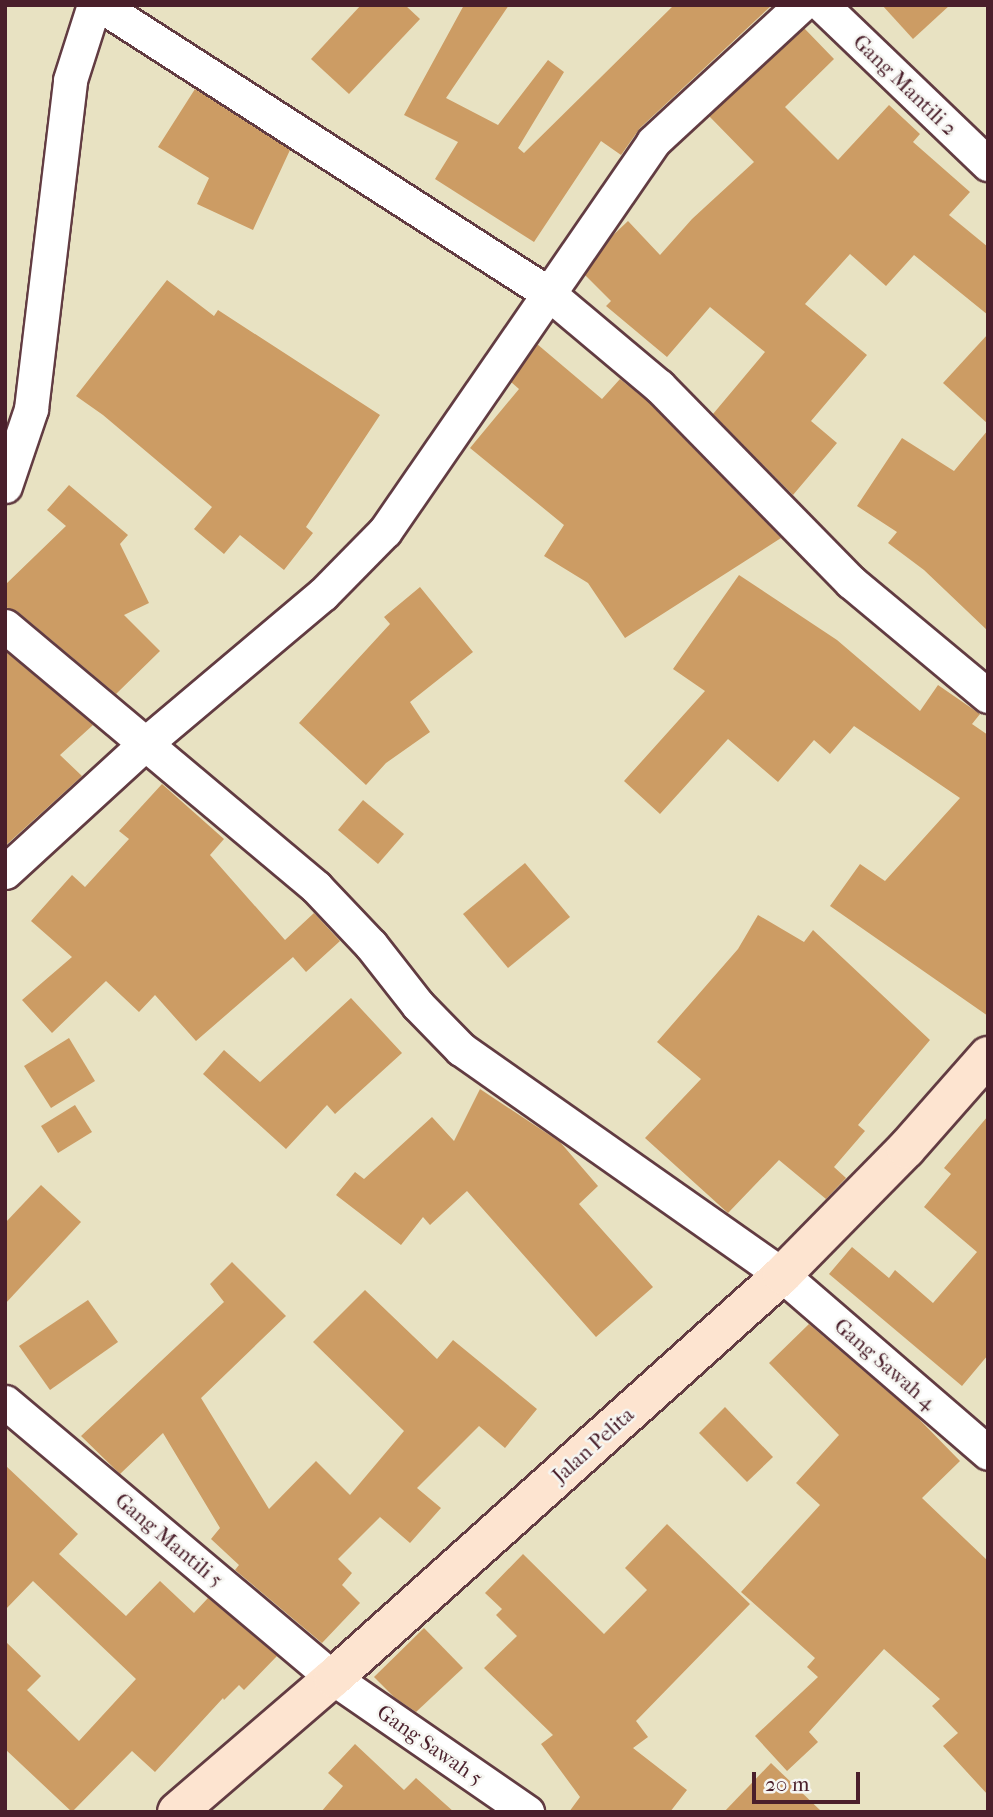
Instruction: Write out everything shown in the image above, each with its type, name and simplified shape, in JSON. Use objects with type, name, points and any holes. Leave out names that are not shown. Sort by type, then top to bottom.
[{"type":"street","points":[[5,486],[30,409],[70,80],[93,5]]},
{"type":"street","points":[[100,5],[548,293],[659,386],[851,582],[988,696]]},
{"type":"street","points":[[5,872],[146,743],[323,594],[385,531],[653,142],[801,5]]},
{"type":"street","name":"Gang Mantili 2","points":[[822,5],[988,164]]},
{"type":"street","name":"Gang Sawah 4","points":[[5,626],[316,887],[371,945],[418,1005],[461,1049],[782,1275],[988,1453]]},
{"type":"street","name":"Jalan Pelita","points":[[177,1812],[333,1678],[782,1275],[906,1149],[988,1056]]},
{"type":"street","name":"Gang Mantili 5","points":[[5,1402],[333,1678]]},
{"type":"street","name":"Gang Sawah 5","points":[[333,1678],[527,1812]]},
{"type":"building","points":[[361,5],[405,5],[420,19],[349,94],[311,59]]},
{"type":"building","points":[[464,5],[509,5],[446,98],[498,125],[548,60],[564,72],[518,148],[524,153],[674,5],[772,5],[640,128],[621,155],[601,141],[534,242],[435,179],[458,142],[404,115]]},
{"type":"building","points":[[882,5],[950,5],[913,39]]},
{"type":"building","points":[[804,28],[834,59],[785,107],[838,160],[889,105],[920,134],[913,142],[970,192],[949,215],[988,247],[988,315],[914,255],[886,286],[850,254],[805,304],[867,355],[811,421],[837,443],[793,495],[713,414],[765,352],[710,307],[667,357],[606,306],[611,301],[585,275],[610,238],[628,221],[660,255],[692,219],[754,162],[709,116]]},
{"type":"building","points":[[195,89],[290,150],[253,230],[197,204],[209,178],[158,147]]},
{"type":"building","points":[[167,280],[214,316],[218,310],[380,415],[306,527],[313,533],[284,570],[240,535],[224,554],[194,529],[212,507],[103,415],[76,396]]},
{"type":"building","points":[[988,334],[988,424],[943,383]]},
{"type":"building","points":[[537,344],[602,399],[620,379],[646,400],[781,538],[625,638],[588,583],[544,556],[564,525],[470,448],[519,389],[511,382]]},
{"type":"building","points":[[988,430],[988,631],[924,570],[888,543],[897,532],[857,506],[902,438],[954,471]]},
{"type":"building","points":[[69,485],[128,535],[120,544],[149,603],[124,615],[160,651],[116,694],[17,611],[5,607],[5,585],[66,526],[47,510]]},
{"type":"building","points":[[739,575],[837,640],[920,711],[938,685],[980,714],[972,724],[988,735],[988,1016],[830,906],[860,864],[885,881],[960,798],[854,726],[830,754],[814,740],[778,782],[728,739],[660,814],[624,781],[705,691],[673,669]]},
{"type":"building","points":[[420,587],[473,652],[410,702],[430,732],[386,763],[366,785],[299,723],[390,624],[384,617]]},
{"type":"building","points":[[5,651],[93,725],[60,755],[82,776],[5,846]]},
{"type":"building","points":[[162,784],[224,839],[210,855],[285,940],[314,913],[340,941],[306,972],[293,957],[196,1041],[155,995],[139,1012],[106,981],[52,1033],[22,1000],[72,957],[31,921],[72,875],[85,887],[129,839],[119,831]]},
{"type":"building","points":[[363,800],[404,834],[378,864],[338,830]]},
{"type":"building","points":[[525,863],[570,917],[508,968],[463,914]]},
{"type":"building","points":[[758,915],[804,942],[813,930],[930,1040],[858,1125],[865,1131],[834,1167],[846,1178],[826,1199],[779,1160],[728,1213],[645,1138],[701,1079],[657,1042],[738,949]]},
{"type":"building","points":[[351,998],[402,1053],[335,1114],[327,1105],[286,1149],[203,1074],[224,1050],[260,1082]]},
{"type":"building","points":[[69,1038],[95,1081],[51,1108],[24,1066]]},
{"type":"building","points":[[480,1089],[560,1142],[598,1186],[579,1204],[653,1287],[596,1337],[467,1191],[430,1225],[423,1217],[401,1245],[336,1195],[355,1172],[364,1179],[432,1117],[454,1141]]},
{"type":"building","points":[[75,1105],[92,1132],[58,1153],[41,1126]]},
{"type":"building","points":[[988,1116],[988,1355],[962,1386],[829,1274],[852,1247],[889,1278],[895,1270],[933,1303],[977,1252],[924,1207],[951,1174],[944,1168]]},
{"type":"building","points":[[41,1185],[81,1222],[5,1304],[5,1223]]},
{"type":"building","points":[[232,1262],[286,1316],[201,1398],[269,1509],[316,1461],[350,1495],[404,1431],[313,1342],[365,1290],[437,1359],[453,1340],[537,1409],[505,1448],[479,1426],[417,1488],[441,1508],[410,1543],[380,1517],[338,1559],[352,1573],[342,1585],[360,1603],[322,1643],[235,1570],[239,1565],[211,1539],[220,1528],[163,1433],[120,1474],[81,1436],[224,1302],[210,1284]]},
{"type":"building","points":[[88,1300],[118,1342],[50,1390],[19,1346]]},
{"type":"building","points":[[809,1324],[915,1415],[960,1461],[922,1498],[988,1561],[988,1795],[943,1746],[958,1733],[932,1706],[940,1699],[884,1649],[809,1732],[818,1742],[787,1771],[755,1736],[818,1677],[807,1667],[815,1658],[741,1592],[820,1505],[796,1483],[839,1435],[769,1363]]},
{"type":"building","points":[[725,1407],[773,1457],[747,1482],[699,1433]]},
{"type":"building","points":[[5,1465],[78,1534],[59,1554],[126,1616],[160,1581],[194,1613],[208,1598],[277,1656],[244,1690],[239,1685],[224,1700],[223,1698],[155,1772],[132,1751],[72,1812],[5,1749],[5,1641],[41,1676],[27,1690],[79,1741],[136,1679],[33,1581],[5,1610]]},
{"type":"building","points":[[667,1524],[750,1604],[636,1721],[648,1737],[633,1748],[687,1790],[670,1812],[569,1812],[580,1797],[541,1744],[553,1735],[484,1668],[517,1636],[496,1615],[502,1609],[485,1593],[523,1554],[604,1634],[647,1590],[625,1568]]},
{"type":"building","points":[[424,1628],[463,1668],[416,1712],[394,1697],[374,1677]]},
{"type":"building","points":[[355,1744],[404,1790],[416,1778],[454,1812],[321,1812],[343,1786],[328,1773]]},
{"type":"building","points":[[771,1763],[822,1812],[724,1812]]}]
